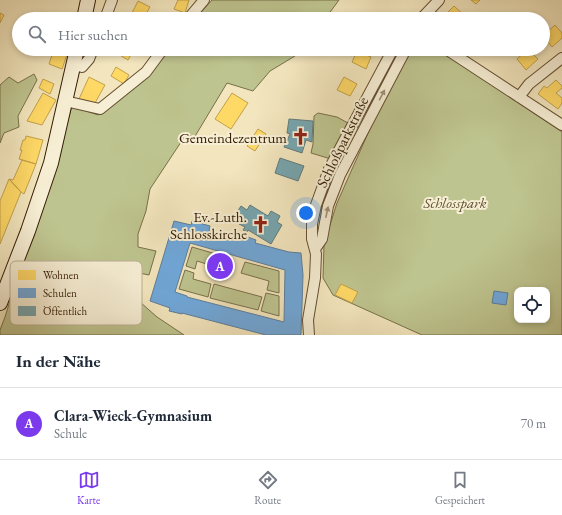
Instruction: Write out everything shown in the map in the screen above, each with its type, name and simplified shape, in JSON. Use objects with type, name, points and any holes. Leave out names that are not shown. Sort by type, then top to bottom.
[{"type":"main road","points":[[85,12],[88,0]]},
{"type":"main road","points":[[16,261],[51,163],[76,56]]},
{"type":"main road","points":[[0,303],[10,277]]},
{"type":"street","points":[[108,12],[112,0]]},
{"type":"street","points":[[194,12],[204,0]]},
{"type":"street","points":[[428,12],[439,0]]},
{"type":"street","points":[[74,65],[82,67],[90,56]]},
{"type":"street","points":[[65,101],[100,109],[146,72],[158,56]]},
{"type":"street","name":"Schloßparkstraße","points":[[315,249],[312,239],[313,217],[324,180],[389,56]]},
{"type":"street","name":"Schloßparkstraße","points":[[315,249],[322,239],[328,206],[340,174],[402,56]]},
{"type":"street","points":[[457,56],[562,125]]},
{"type":"street","points":[[519,97],[529,84],[562,58]]},
{"type":"street","points":[[309,335],[308,320],[315,278],[315,249]]},
{"type":"green space","points":[[212,0],[339,0],[330,12],[201,12]]},
{"type":"green space","points":[[160,56],[295,56],[270,71],[253,91],[227,83],[194,138],[187,133],[150,189],[146,211],[138,234],[138,247],[156,251],[149,275],[142,274],[142,261],[22,261],[51,180],[72,106],[98,115]]},
{"type":"green space","name":"Schlosspark","points":[[406,56],[448,56],[562,132],[562,335],[422,335],[333,295],[323,278],[324,244],[337,203],[381,104]]},
{"type":"green space","points":[[34,74],[37,80],[18,116],[19,127],[4,133],[0,143],[0,85],[9,77],[18,83]]},
{"type":"green space","points":[[318,113],[337,117],[348,123],[331,159],[311,153],[313,144],[314,116]]},
{"type":"green space","points":[[192,247],[233,259],[229,271],[197,261],[195,269],[186,266]]},
{"type":"green space","points":[[245,262],[279,271],[279,293],[267,290],[269,281],[241,273]]},
{"type":"green space","points":[[185,270],[194,273],[193,279],[211,284],[208,297],[179,289]]},
{"type":"green space","points":[[214,284],[262,297],[258,310],[210,298]]},
{"type":"green space","points":[[266,293],[279,296],[279,316],[261,311]]},
{"type":"green space","points":[[10,301],[10,325],[142,325],[142,304],[157,317],[184,335],[0,335],[0,330]]},
{"type":"building: Wohnen","points":[[178,0],[189,0],[185,12],[174,9]]},
{"type":"building: Wohnen","points":[[471,0],[480,0],[476,4]]},
{"type":"building: Wohnen","points":[[138,1],[150,7],[147,12],[132,12]]},
{"type":"building: Wohnen","points":[[454,6],[461,12],[448,12]]},
{"type":"building: Wohnen","points":[[0,13],[4,15],[0,23]]},
{"type":"building: Wohnen","points":[[555,25],[562,33],[562,38],[552,47],[550,45],[550,30]]},
{"type":"building: Wohnen","points":[[52,56],[67,56],[62,69],[49,64]]},
{"type":"building: Wohnen","points":[[121,56],[130,56],[128,60]]},
{"type":"building: Wohnen","points":[[355,56],[371,57],[366,69],[352,62]]},
{"type":"building: Wohnen","points":[[520,56],[535,56],[538,59],[526,70],[517,59]]},
{"type":"building: Wohnen","points":[[116,67],[129,75],[124,84],[111,76]]},
{"type":"building: Wohnen","points":[[89,77],[105,85],[95,103],[79,99]]},
{"type":"building: Wohnen","points":[[344,77],[357,84],[350,96],[337,90]]},
{"type":"building: Wohnen","points":[[43,79],[54,84],[50,94],[39,88]]},
{"type":"building: Wohnen","points":[[556,80],[562,86],[562,88],[556,93],[562,98],[562,103],[558,109],[538,94],[544,86],[547,88]]},
{"type":"building: Wohnen","points":[[43,93],[56,100],[42,125],[27,121]]},
{"type":"building: Wohnen","points":[[232,93],[248,103],[231,129],[215,119]]},
{"type":"building: Wohnen","points":[[258,129],[266,134],[255,151],[247,146]]},
{"type":"building: Wohnen","points":[[26,136],[43,140],[36,164],[19,159],[23,140],[25,140]]},
{"type":"building: Wohnen","points":[[22,160],[36,164],[24,194],[9,179],[13,180]]},
{"type":"building: Wohnen","points":[[9,179],[21,192],[0,244],[0,201]]},
{"type":"building: Wohnen","points":[[341,284],[358,292],[352,303],[335,295]]},
{"type":"building: Schulen","points":[[174,221],[191,225],[192,221],[210,226],[209,231],[236,239],[237,233],[256,240],[255,243],[289,252],[301,253],[303,275],[301,335],[266,335],[169,311],[170,308],[150,301]],"holes":[[[190,243],[285,270],[284,322],[187,297],[175,292]]]},
{"type":"building: Schulen","points":[[494,291],[508,293],[506,305],[492,303]]},
{"type":"building: Öffentlich","name":"Gemeindezentrum","points":[[289,119],[313,121],[312,142],[306,140],[302,153],[284,147],[290,134],[287,133]]},
{"type":"building: Öffentlich","points":[[280,158],[304,166],[298,181],[275,173]]},
{"type":"building: Öffentlich","name":"Ev.-Luth. Schlosskirche","points":[[250,205],[268,216],[271,211],[280,216],[277,222],[282,225],[271,244],[248,230],[247,232],[243,230],[245,227],[239,224],[242,219],[235,215],[241,206],[247,210]]},
{"type":"place","name":"Gemeindezentrum","points":[[300,137]]},
{"type":"place","name":"Ev.-Luth. Schlosskirche","points":[[260,225]]},
{"type":"place","name":"Clara-Wieck-Gymnasium","points":[[220,266]]}]
